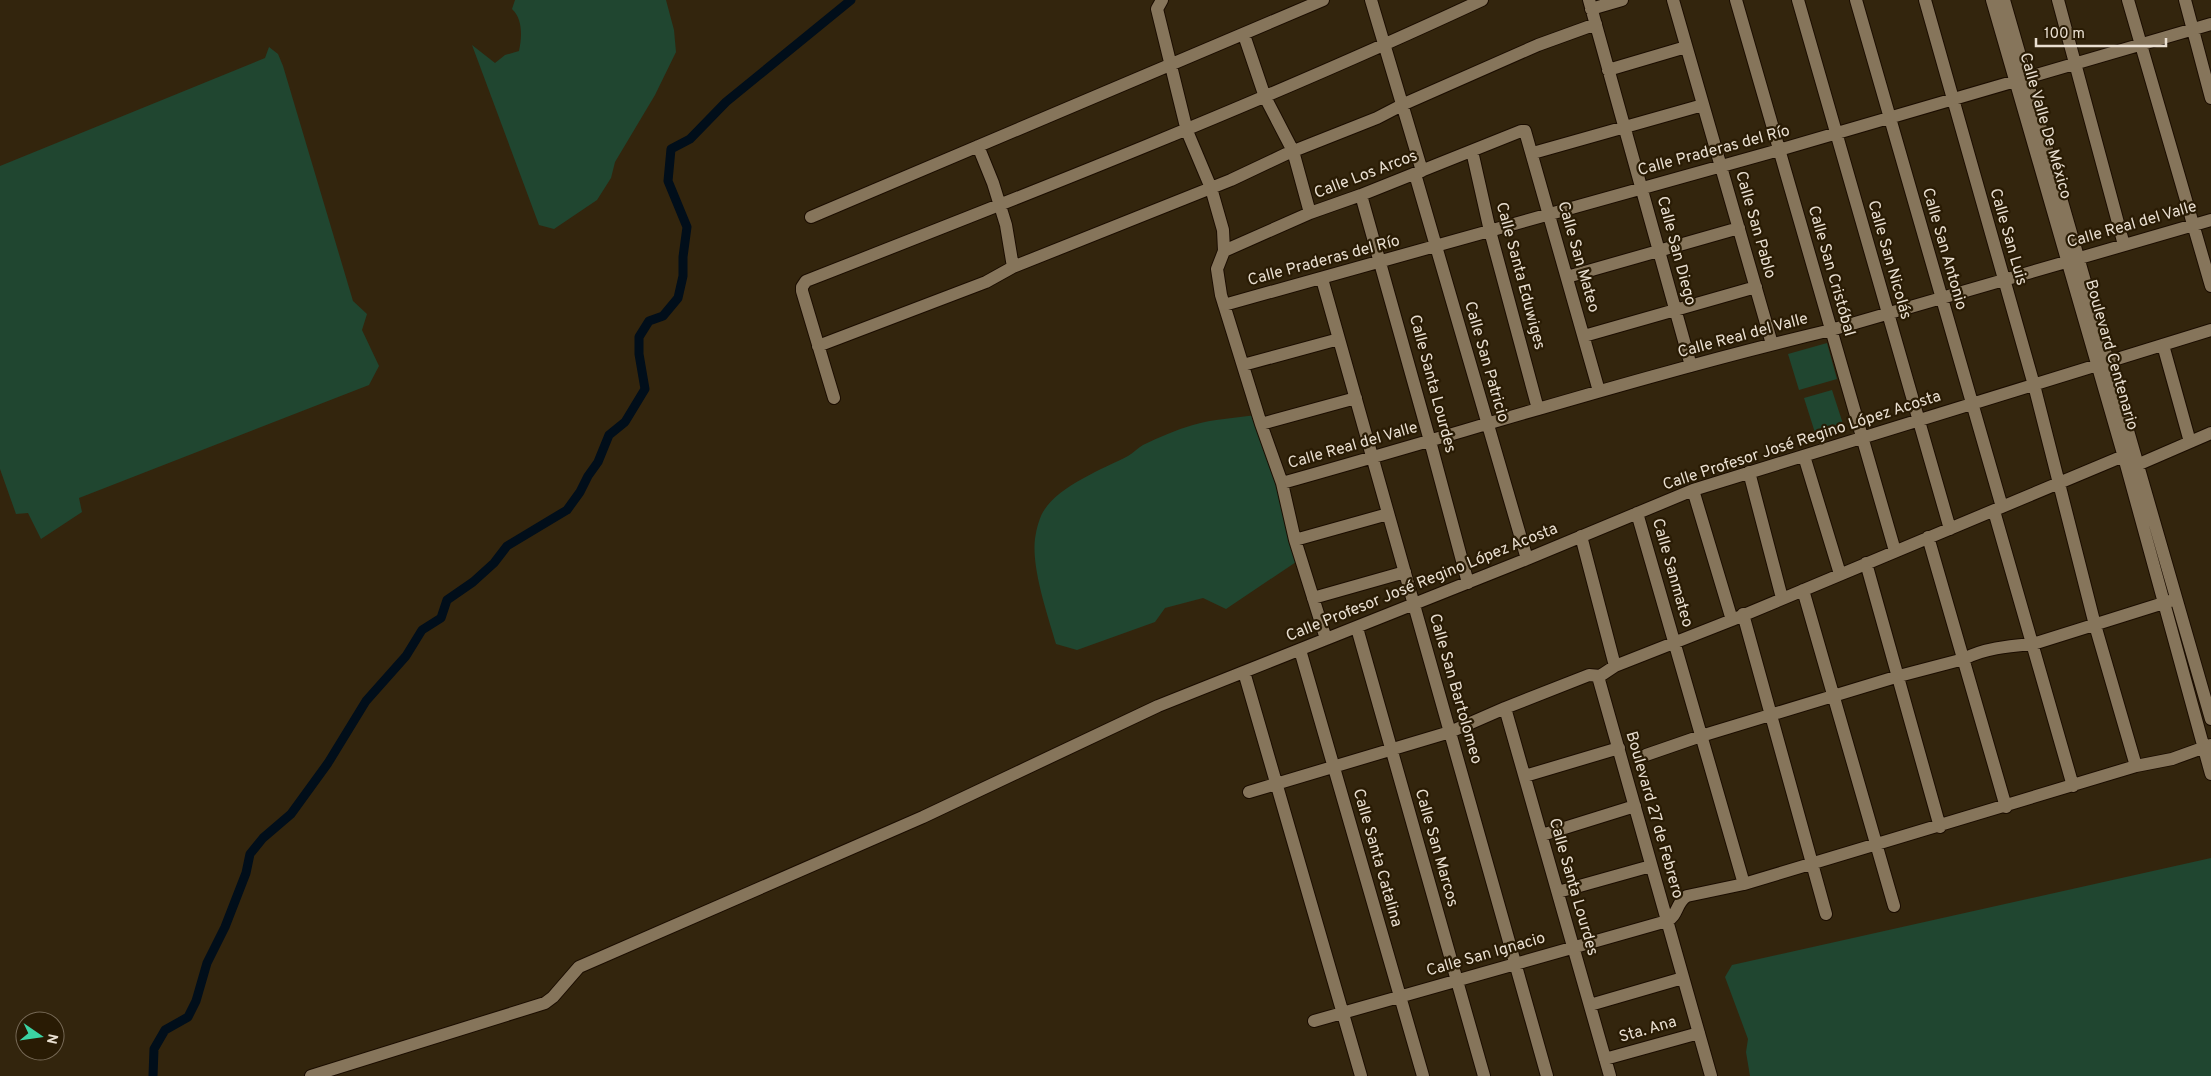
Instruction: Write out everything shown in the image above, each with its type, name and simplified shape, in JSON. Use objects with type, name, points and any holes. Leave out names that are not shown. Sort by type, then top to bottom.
[{"type":"street","points":[[1162,0],[1157,9],[1187,131],[1211,188],[1223,230],[1224,250],[1217,269],[1224,305],[1260,424],[1282,482],[1295,540],[1326,639]]},
{"type":"street","points":[[811,217],[1170,63],[1244,35],[1323,0]]},
{"type":"street","name":"Calle San Patricio","points":[[1371,0],[1404,104],[1436,247],[1527,559]]},
{"type":"street","points":[[834,398],[802,291],[806,281],[1187,131],[1386,45],[1482,0]]},
{"type":"street","points":[[1590,4],[1622,0]]},
{"type":"street","name":"Calle San Pablo","points":[[1673,0],[1772,344]]},
{"type":"street","name":"Calle San Cristóbal","points":[[1736,0],[1895,551]]},
{"type":"street","name":"Calle San Nicolás","points":[[1798,0],[1950,529]]},
{"type":"street","name":"Calle San Antonio","points":[[1856,0],[1972,404],[2033,644],[2073,786]]},
{"type":"street","name":"Calle San Luis","points":[[1925,0],[2034,385],[2095,625],[2136,766]]},
{"type":"street","name":"Calle Valle De México","points":[[1992,0],[2021,80]]},
{"type":"street","name":"Calle Valle De México","points":[[2004,0],[2021,80],[2072,260]]},
{"type":"street","points":[[2058,0],[2124,245]]},
{"type":"street","points":[[2128,0],[2211,286]]},
{"type":"street","points":[[2185,0],[2211,98]]},
{"type":"street","name":"Calle San Diego","points":[[1590,4],[1691,366]]},
{"type":"street","points":[[818,346],[986,282],[1013,267],[1211,188],[1293,151],[1377,118],[1404,104],[1538,45],[1596,24]]},
{"type":"street","name":"Calle Praderas del Río","points":[[1224,305],[1322,280],[1642,187],[1779,150],[2211,24]]},
{"type":"street","points":[[1244,35],[1265,97],[1293,151],[1310,213]]},
{"type":"street","points":[[1608,70],[1686,47]]},
{"type":"street","points":[[1532,153],[1703,104]]},
{"type":"street","name":"Calle Los Arcos","points":[[1224,250],[1310,213],[1361,195],[1523,131]]},
{"type":"street","name":"Calle San Mateo","points":[[1523,131],[1532,153],[1550,214],[1599,391]]},
{"type":"street","points":[[978,146],[993,183],[998,206],[1007,229],[1013,267]]},
{"type":"street","name":"Calle Santa Eduwiges","points":[[1472,151],[1490,232],[1538,409]]},
{"type":"street","name":"Calle Santa Lourdes","points":[[1361,195],[1382,263],[1468,583]]},
{"type":"street","name":"Calle Real del Valle","points":[[1282,482],[1372,458],[1599,391],[1888,314],[2211,220]]},
{"type":"street","points":[[1567,276],[1739,228]]},
{"type":"street","name":"Boulevard Centenario","points":[[2072,260],[2131,458],[2169,602]]},
{"type":"street","name":"Calle San Bartolomeo","points":[[1322,280],[1547,1076]]},
{"type":"street","points":[[1584,336],[1756,288]]},
{"type":"street","name":"Calle Profesor José Regino López Acosta","points":[[311,1076],[545,1003],[553,997],[579,966],[923,816],[1158,706],[1468,583],[1692,490],[2211,330]]},
{"type":"street","points":[[1243,365],[1339,339]]},
{"type":"street","points":[[2163,345],[2190,442]]},
{"type":"street","points":[[1260,424],[1356,398]]},
{"type":"street","points":[[1249,792],[1450,732],[1590,675],[1600,676],[1615,666],[2059,484],[2131,458],[2190,442],[2211,433]]},
{"type":"street","points":[[1804,456],[1840,574]]},
{"type":"street","points":[[1749,472],[1782,598]]},
{"type":"street","points":[[1692,490],[1771,715],[1826,914]]},
{"type":"street","name":"Calle Sanmateo","points":[[1637,513],[1744,884]]},
{"type":"street","points":[[1295,540],[1388,514]]},
{"type":"street","points":[[1581,536],[1615,666]]},
{"type":"street","points":[[1928,538],[2006,807]]},
{"type":"street","points":[[1866,563],[1940,827]]},
{"type":"street","points":[[1314,598],[1405,572]]},
{"type":"street","points":[[1803,590],[1894,906]]},
{"type":"street","points":[[1646,755],[1701,736],[1835,697],[1898,676],[2000,648],[2033,644],[2169,602]]},
{"type":"street","points":[[2169,602],[2211,719]]},
{"type":"street","points":[[2169,602],[2208,746],[2211,774]]},
{"type":"street","name":"Calle San Marcos","points":[[1356,628],[1484,1076]]},
{"type":"street","name":"Calle Santa Catalina","points":[[1300,650],[1423,1076]]},
{"type":"street","points":[[1244,672],[1361,1076]]},
{"type":"street","name":"Boulevard 27 de Febrero","points":[[1600,676],[1634,806],[1711,1076]]},
{"type":"street","name":"Calle Santa Lourdes","points":[[1505,708],[1610,1076]]},
{"type":"street","points":[[1667,921],[1674,917],[1682,899],[1687,896],[1744,884],[1940,827],[2136,766],[2172,759],[2208,746]]},
{"type":"street","points":[[1525,776],[1619,748]]},
{"type":"street","points":[[1542,835],[1634,806]]},
{"type":"street","points":[[1558,892],[1651,866]]},
{"type":"street","name":"Calle San Ignacio","points":[[1314,1021],[1667,921]]},
{"type":"street","points":[[1590,1005],[1683,978]]},
{"type":"street","name":"Sta. Ana","points":[[1605,1059],[1698,1033]]},
{"type":"green space","points":[[515,0],[666,0],[674,30],[676,52],[655,95],[615,162],[611,178],[597,200],[554,229],[539,225],[472,45],[495,63],[505,55],[519,51],[521,40],[520,23],[512,9]]},
{"type":"green space","points":[[269,47],[278,54],[283,66],[353,301],[367,314],[362,330],[379,366],[369,385],[79,498],[82,512],[41,539],[28,513],[16,514],[0,469],[0,166],[265,58]]},
{"type":"green space","points":[[1827,343],[1837,379],[1799,390],[1788,354]]},
{"type":"green space","points":[[1832,390],[1845,430],[1817,439],[1804,398]]},
{"type":"green space","points":[[1256,415],[1299,560],[1226,609],[1203,598],[1165,608],[1155,622],[1077,650],[1056,644],[1040,589],[1035,559],[1037,528],[1042,514],[1050,503],[1070,486],[1128,456],[1143,445],[1161,436],[1201,423]]},
{"type":"green space","points":[[2211,858],[2211,1076],[1750,1076],[1746,1052],[1748,1039],[1725,977],[1732,965]]},
{"type":"waterway","points":[[153,1076],[154,1049],[165,1030],[188,1017],[196,1001],[207,963],[225,927],[246,873],[250,854],[263,838],[291,814],[328,763],[366,701],[406,656],[422,630],[441,618],[447,600],[473,582],[494,563],[507,546],[567,510],[598,462],[609,435],[625,422],[645,389],[639,354],[639,337],[649,321],[663,316],[678,298],[683,276],[683,257],[687,227],[668,181],[671,149],[690,139],[726,102],[851,0]]}]
